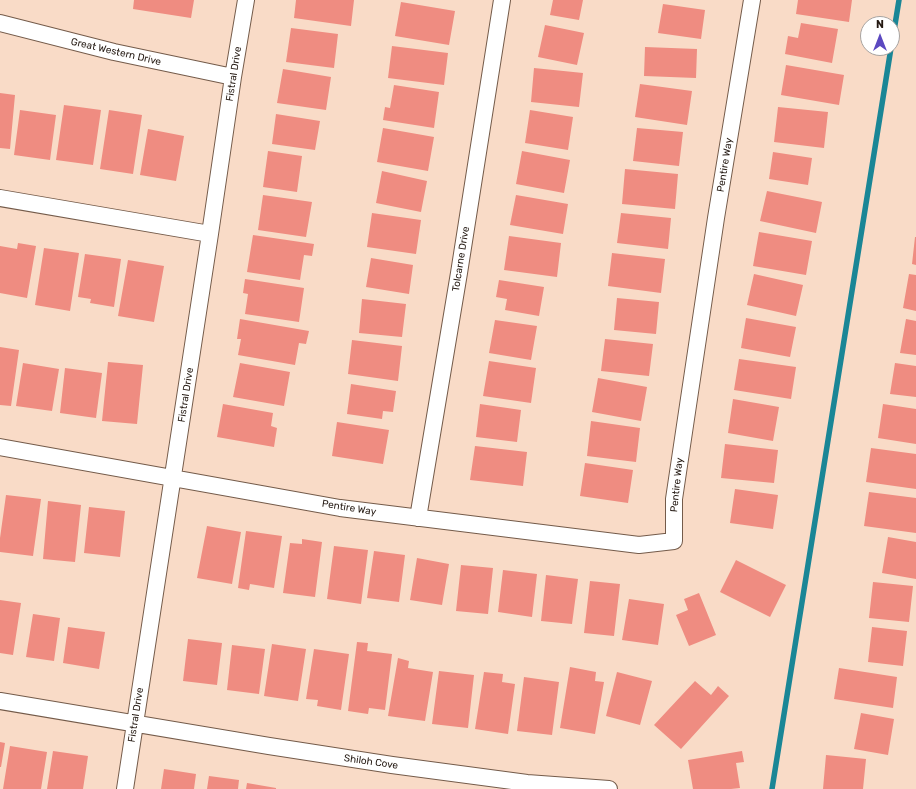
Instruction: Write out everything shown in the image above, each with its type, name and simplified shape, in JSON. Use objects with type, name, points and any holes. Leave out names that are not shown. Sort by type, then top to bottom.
[{"type":"street","name":"Fistral Drive","points":[[125,789],[246,0]]},
{"type":"street","name":"Tolcarne Drive","points":[[418,518],[458,281],[502,0]]},
{"type":"street","name":"Pentire Way","points":[[0,447],[340,508],[639,545],[674,541],[674,499],[752,0]]},
{"type":"street","name":"Great Western Drive","points":[[0,23],[114,52],[233,77]]},
{"type":"street","points":[[0,198],[210,234]]},
{"type":"street","name":"Shiloh Cove","points":[[0,701],[392,765],[527,783],[609,789]]},
{"type":"building","points":[[134,0],[194,0],[191,18],[133,9]]},
{"type":"building","points":[[296,0],[354,0],[351,26],[294,18]]},
{"type":"building","points":[[553,0],[583,0],[579,20],[550,15]]},
{"type":"building","points":[[798,0],[852,0],[849,22],[796,14]]},
{"type":"building","points":[[401,2],[455,11],[449,45],[395,36]]},
{"type":"building","points":[[663,4],[705,10],[701,39],[658,33]]},
{"type":"building","points":[[801,23],[838,29],[832,63],[785,54],[788,36],[798,38]]},
{"type":"building","points":[[545,25],[584,33],[577,65],[538,57]]},
{"type":"building","points":[[291,28],[338,34],[334,68],[286,62]]},
{"type":"building","points":[[392,46],[448,53],[444,85],[388,78]]},
{"type":"building","points":[[645,47],[697,49],[696,78],[644,76]]},
{"type":"building","points":[[786,65],[844,75],[839,105],[781,95]]},
{"type":"building","points":[[534,68],[583,73],[579,107],[531,102]]},
{"type":"building","points":[[283,69],[331,77],[326,110],[277,103]]},
{"type":"building","points":[[640,84],[692,91],[687,125],[635,117]]},
{"type":"building","points":[[394,85],[439,92],[434,128],[383,120],[385,107],[390,108]]},
{"type":"building","points":[[0,93],[15,95],[10,149],[0,148]]},
{"type":"building","points":[[64,105],[101,110],[93,165],[56,160]]},
{"type":"building","points":[[778,107],[828,112],[824,148],[774,142]]},
{"type":"building","points":[[20,110],[56,115],[50,160],[14,155]]},
{"type":"building","points":[[109,110],[142,115],[133,174],[100,169]]},
{"type":"building","points":[[530,110],[573,117],[568,150],[525,143]]},
{"type":"building","points":[[276,114],[320,121],[315,150],[272,144]]},
{"type":"building","points":[[383,128],[434,137],[428,171],[377,162]]},
{"type":"building","points":[[637,128],[683,132],[679,166],[633,161]]},
{"type":"building","points":[[148,129],[184,136],[176,181],[140,175]]},
{"type":"building","points":[[268,151],[302,156],[297,192],[263,187]]},
{"type":"building","points":[[522,151],[570,160],[564,193],[516,184]]},
{"type":"building","points":[[773,152],[812,158],[808,185],[769,179]]},
{"type":"building","points":[[625,169],[678,174],[675,209],[622,204]]},
{"type":"building","points":[[382,171],[427,181],[421,212],[376,203]]},
{"type":"building","points":[[767,191],[822,202],[816,233],[760,221]]},
{"type":"building","points":[[263,195],[312,202],[306,237],[258,230]]},
{"type":"building","points":[[516,195],[568,204],[563,234],[510,225]]},
{"type":"building","points":[[372,213],[421,220],[416,254],[367,247]]},
{"type":"building","points":[[621,213],[671,218],[668,249],[617,243]]},
{"type":"building","points":[[759,232],[812,241],[806,275],[753,266]]},
{"type":"building","points":[[253,235],[314,244],[312,256],[304,255],[300,280],[247,272]]},
{"type":"building","points":[[509,236],[561,243],[557,277],[504,270]]},
{"type":"building","points":[[916,237],[916,265],[912,264]]},
{"type":"building","points":[[18,243],[36,246],[27,298],[0,293],[0,246],[17,249]]},
{"type":"building","points":[[44,248],[79,253],[70,311],[35,305]]},
{"type":"building","points":[[612,253],[665,259],[661,293],[608,286]]},
{"type":"building","points":[[85,254],[121,259],[114,307],[90,303],[91,299],[78,297]]},
{"type":"building","points":[[371,258],[413,265],[409,294],[366,287]]},
{"type":"building","points":[[128,260],[164,266],[154,322],[118,316]]},
{"type":"building","points":[[754,274],[803,285],[796,316],[747,305]]},
{"type":"building","points":[[909,274],[916,275],[916,311],[903,308]]},
{"type":"building","points":[[245,279],[304,288],[299,322],[245,314],[248,294],[243,293]]},
{"type":"building","points":[[499,280],[544,287],[539,316],[505,310],[507,299],[496,297]]},
{"type":"building","points":[[617,298],[659,302],[656,334],[614,330]]},
{"type":"building","points":[[362,299],[406,304],[402,337],[359,333]]},
{"type":"building","points":[[746,318],[796,327],[790,357],[741,348]]},
{"type":"building","points":[[240,319],[309,331],[306,344],[299,343],[295,365],[238,355],[241,339],[237,339]]},
{"type":"building","points":[[906,319],[916,321],[916,355],[900,353]]},
{"type":"building","points":[[495,320],[537,326],[531,360],[489,353]]},
{"type":"building","points":[[605,339],[653,344],[649,376],[601,371]]},
{"type":"building","points":[[352,340],[402,346],[398,381],[348,374]]},
{"type":"building","points":[[0,347],[19,350],[11,406],[0,405]]},
{"type":"building","points":[[739,359],[796,367],[791,399],[734,390]]},
{"type":"building","points":[[489,361],[536,368],[531,403],[483,396]]},
{"type":"building","points":[[108,362],[143,365],[137,424],[102,421]]},
{"type":"building","points":[[23,363],[59,369],[52,411],[16,406]]},
{"type":"building","points":[[240,363],[290,372],[284,406],[233,397]]},
{"type":"building","points":[[895,363],[916,366],[916,397],[890,394]]},
{"type":"building","points":[[65,368],[102,373],[96,418],[60,413]]},
{"type":"building","points":[[598,378],[647,387],[641,421],[592,412]]},
{"type":"building","points":[[351,384],[396,391],[393,412],[383,411],[382,419],[347,414]]},
{"type":"building","points":[[733,399],[779,407],[773,441],[728,433]]},
{"type":"building","points":[[223,404],[273,413],[271,426],[277,428],[274,447],[217,437]]},
{"type":"building","points":[[480,404],[521,410],[517,442],[476,437]]},
{"type":"building","points":[[883,404],[916,409],[916,444],[878,438]]},
{"type":"building","points":[[591,421],[640,428],[636,462],[587,456]]},
{"type":"building","points":[[337,422],[389,430],[383,464],[332,456]]},
{"type":"building","points":[[725,444],[778,450],[774,483],[721,478]]},
{"type":"building","points":[[475,446],[527,452],[523,486],[470,480]]},
{"type":"building","points":[[871,448],[916,454],[916,489],[866,482]]},
{"type":"building","points":[[585,463],[633,470],[628,503],[580,496]]},
{"type":"building","points":[[735,489],[778,495],[773,529],[730,523]]},
{"type":"building","points":[[869,492],[916,498],[916,533],[864,526]]},
{"type":"building","points":[[6,495],[41,499],[33,556],[0,552],[0,538]]},
{"type":"building","points":[[48,501],[81,505],[75,562],[43,559]]},
{"type":"building","points":[[89,507],[125,511],[120,557],[84,553]]},
{"type":"building","points":[[207,526],[241,532],[232,584],[197,578]]},
{"type":"building","points":[[246,531],[282,536],[274,588],[250,584],[249,590],[238,588]]},
{"type":"building","points":[[888,537],[916,542],[916,579],[882,573]]},
{"type":"building","points":[[302,539],[322,542],[315,597],[283,593],[290,543],[302,544]]},
{"type":"building","points":[[334,546],[368,550],[361,604],[327,599]]},
{"type":"building","points":[[374,551],[405,555],[399,602],[367,598]]},
{"type":"building","points":[[417,558],[449,564],[442,605],[410,600]]},
{"type":"building","points":[[736,560],[786,585],[770,617],[720,592]]},
{"type":"building","points":[[461,565],[493,568],[488,614],[456,611]]},
{"type":"building","points":[[503,570],[537,574],[532,617],[498,612]]},
{"type":"building","points":[[546,575],[578,579],[572,624],[541,621]]},
{"type":"building","points":[[590,581],[620,584],[614,636],[584,633]]},
{"type":"building","points":[[873,582],[913,586],[909,622],[869,618]]},
{"type":"building","points":[[699,593],[716,635],[689,646],[676,615],[688,610],[684,599]]},
{"type":"building","points":[[629,599],[664,604],[658,645],[622,640]]},
{"type":"building","points":[[0,600],[21,603],[13,655],[0,653]]},
{"type":"building","points":[[33,614],[60,618],[54,661],[26,657]]},
{"type":"building","points":[[68,627],[105,632],[99,669],[63,663]]},
{"type":"building","points":[[872,627],[907,631],[903,666],[868,662]]},
{"type":"building","points":[[188,639],[222,643],[217,685],[183,681]]},
{"type":"building","points":[[357,642],[368,643],[367,651],[392,654],[385,710],[369,708],[368,714],[348,711]]},
{"type":"building","points":[[272,644],[306,649],[298,701],[264,696]]},
{"type":"building","points":[[232,645],[265,649],[259,694],[227,690]]},
{"type":"building","points":[[314,649],[349,654],[341,710],[317,706],[318,700],[306,699]]},
{"type":"building","points":[[398,658],[409,661],[408,668],[433,672],[425,721],[388,716]]},
{"type":"building","points":[[570,667],[596,672],[595,681],[604,682],[595,734],[560,728]]},
{"type":"building","points":[[839,668],[897,677],[893,708],[834,699]]},
{"type":"building","points":[[439,671],[474,675],[468,728],[432,724]]},
{"type":"building","points":[[484,672],[503,674],[502,682],[515,684],[508,734],[475,729]]},
{"type":"building","points":[[617,672],[652,681],[640,725],[606,716]]},
{"type":"building","points":[[524,677],[559,682],[552,735],[517,731]]},
{"type":"building","points":[[695,681],[711,695],[718,686],[729,696],[681,749],[654,725]]},
{"type":"building","points":[[861,713],[894,719],[888,755],[854,749]]},
{"type":"building","points":[[0,742],[5,743],[1,767],[0,767]]},
{"type":"building","points":[[10,746],[47,752],[41,789],[3,789]]},
{"type":"building","points":[[53,751],[88,756],[83,789],[47,789]]},
{"type":"building","points":[[742,751],[744,762],[736,763],[740,788],[693,789],[688,760]]},
{"type":"building","points":[[826,755],[866,759],[863,789],[823,789]]},
{"type":"building","points":[[164,769],[196,774],[194,789],[161,789]]},
{"type":"building","points":[[209,776],[239,780],[238,789],[207,789]]},
{"type":"building","points":[[247,783],[276,788],[276,789],[246,789]]},
{"type":"waterway","points":[[896,16],[899,0]]},
{"type":"waterway","points":[[772,789],[890,56]]}]
